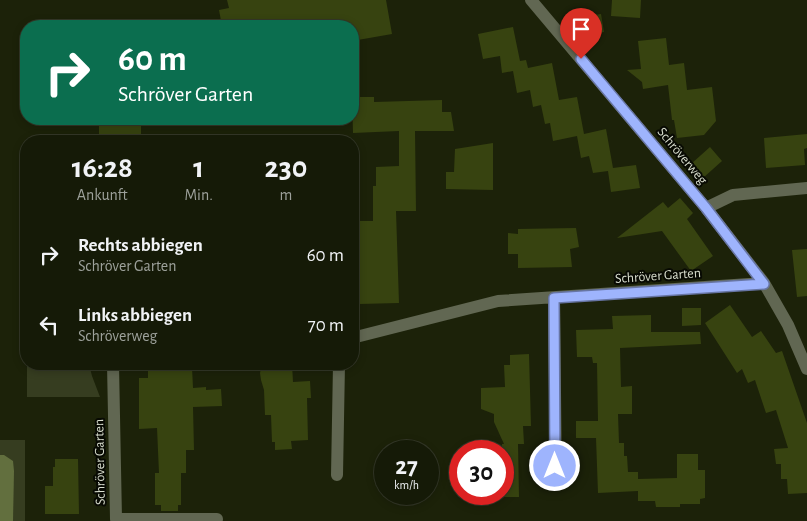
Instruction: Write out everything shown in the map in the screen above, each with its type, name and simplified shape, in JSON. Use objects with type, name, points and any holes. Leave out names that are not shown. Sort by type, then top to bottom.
[{"type":"street","name":"Schröverweg","points":[[531,0],[706,208],[764,284],[788,325],[807,368]]},
{"type":"street","points":[[706,208],[733,195],[807,188]]},
{"type":"street","name":"Schröver Garten","points":[[359,336],[498,301],[764,284]]},
{"type":"street","points":[[554,298],[556,485]]},
{"type":"street","name":"Schröver Garten","points":[[113,370],[116,519],[218,519]]},
{"type":"street","points":[[337,475],[339,370]]},
{"type":"shaded area","points":[[27,370],[90,370],[100,397],[27,397]]},
{"type":"shaded area","points":[[0,440],[25,440],[25,521],[0,521]]},
{"type":"shaded area","points":[[0,455],[4,455],[13,461],[13,521],[0,521]]},
{"type":"building","points":[[227,0],[386,0],[392,34],[359,40],[359,20],[221,20],[219,10],[229,8]]},
{"type":"building","points":[[612,0],[641,0],[640,18],[611,16]]},
{"type":"building","points":[[601,14],[604,32],[586,35],[583,17]]},
{"type":"building","points":[[513,27],[520,61],[526,60],[528,68],[552,63],[559,100],[577,97],[584,134],[606,129],[613,168],[636,165],[640,188],[611,192],[608,171],[593,173],[589,156],[581,158],[577,136],[553,141],[550,123],[545,124],[541,105],[533,107],[530,90],[517,93],[513,71],[502,73],[500,56],[483,59],[478,34]]},
{"type":"building","points":[[666,38],[669,65],[684,63],[687,90],[712,87],[716,121],[704,135],[677,138],[674,120],[672,120],[668,85],[643,89],[642,82],[627,70],[641,69],[638,41]]},
{"type":"building","points":[[359,97],[374,97],[374,102],[442,100],[442,112],[451,112],[454,131],[415,131],[416,211],[396,211],[399,303],[359,304],[359,221],[373,221],[373,186],[376,186],[376,167],[399,166],[399,131],[353,133],[353,125],[359,125]]},
{"type":"building","points":[[99,125],[141,125],[141,135],[99,135]]},
{"type":"building","points":[[807,134],[807,148],[804,149],[805,165],[766,168],[764,138]]},
{"type":"building","points":[[493,143],[493,190],[446,189],[446,172],[454,172],[455,149]]},
{"type":"building","points":[[710,147],[722,161],[703,178],[691,164]]},
{"type":"building","points":[[680,198],[693,213],[687,219],[713,256],[691,271],[662,231],[617,238],[663,202],[668,208]]},
{"type":"building","points":[[576,228],[579,247],[570,249],[572,267],[518,268],[518,254],[508,254],[508,233],[518,234],[518,229]]},
{"type":"building","points":[[807,249],[807,296],[797,297],[792,250]]},
{"type":"building","points":[[730,305],[752,337],[761,331],[776,353],[782,351],[807,423],[807,493],[788,494],[787,479],[781,479],[781,464],[776,464],[774,449],[788,448],[776,410],[766,413],[755,380],[748,383],[742,369],[737,373],[705,323]]},
{"type":"building","points":[[682,308],[701,308],[701,325],[682,326]]},
{"type":"building","points":[[651,315],[651,332],[700,332],[701,344],[620,348],[621,387],[632,386],[632,414],[618,414],[619,443],[624,443],[624,456],[627,456],[628,472],[638,472],[638,479],[677,478],[677,454],[698,454],[698,470],[705,470],[705,498],[700,499],[700,504],[680,504],[680,507],[656,507],[655,501],[638,501],[638,491],[598,493],[596,438],[576,438],[576,421],[598,421],[597,363],[593,363],[592,357],[577,357],[576,330],[613,329],[612,316]]},
{"type":"building","points":[[529,354],[531,426],[523,426],[524,444],[518,444],[519,497],[514,497],[514,440],[502,440],[494,422],[494,414],[481,409],[481,388],[505,387],[504,365],[510,365],[510,355]]},
{"type":"building","points":[[148,370],[192,370],[193,388],[206,387],[206,390],[221,389],[222,406],[193,407],[194,450],[186,450],[186,473],[181,473],[181,505],[178,505],[178,511],[161,511],[161,505],[155,505],[155,473],[159,473],[157,428],[139,429],[139,378],[148,378]]},
{"type":"building","points":[[261,370],[292,370],[293,382],[310,381],[311,398],[307,398],[308,440],[291,441],[292,449],[275,450],[275,442],[272,442],[271,415],[265,415],[264,390]]},
{"type":"building","points":[[55,459],[78,459],[79,514],[45,514],[45,486],[53,486]]},
{"type":"route","points":[[555,466],[554,298],[764,284],[706,208],[581,59]]}]
